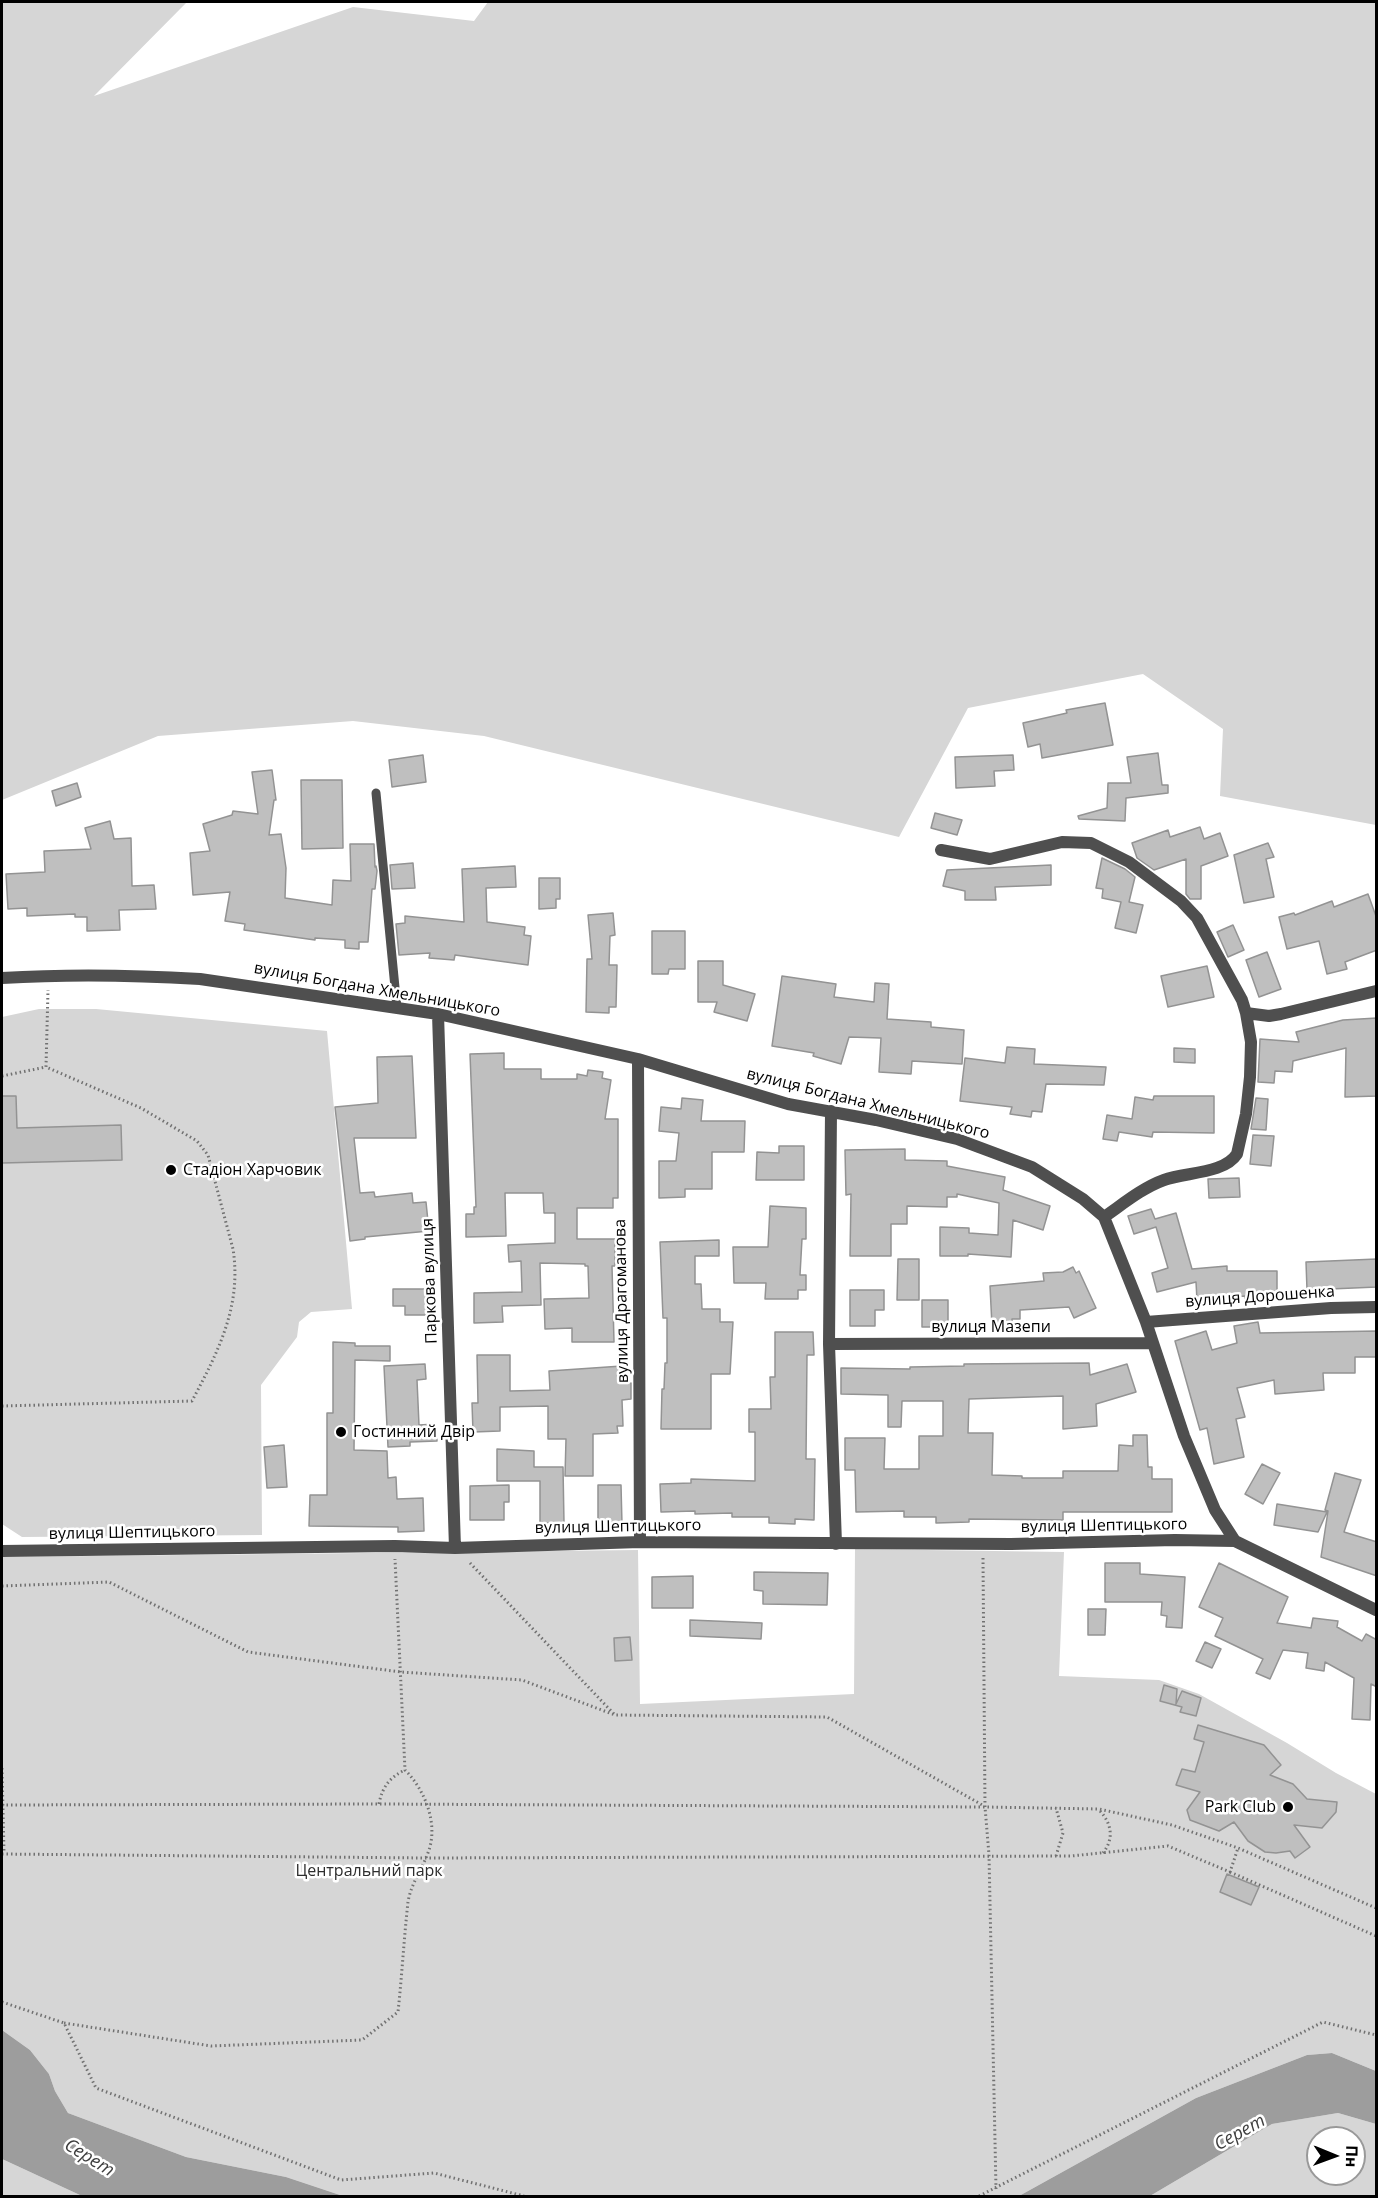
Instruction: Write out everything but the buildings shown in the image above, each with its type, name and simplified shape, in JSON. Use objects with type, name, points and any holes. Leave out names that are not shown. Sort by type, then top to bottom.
[{"type":"street","points":[[941,850],[990,859],[1062,842],[1091,843],[1129,862],[1181,901],[1197,918],[1242,1000],[1251,1042],[1250,1077],[1246,1114],[1237,1154],[1224,1166],[1178,1176],[1152,1185],[1104,1216]]},
{"type":"street","name":"вулиця Богдана Хмельницького","points":[[2,978],[161,976],[200,979],[438,1014],[638,1059],[788,1104],[831,1111],[957,1139],[1032,1167],[1083,1198],[1104,1216],[1146,1322],[1184,1436],[1215,1510],[1235,1541]]},
{"type":"street","points":[[1246,1013],[1269,1016],[1374,994]]},
{"type":"street","name":"Паркова вулиця","points":[[438,1014],[455,1548]]},
{"type":"street","name":"вулиця Драгоманова","points":[[638,1059],[640,1542]]},
{"type":"street","points":[[831,1111],[829,1344],[836,1544]]},
{"type":"street","name":"вулиця Дорошенка","points":[[1146,1322],[1331,1308],[1377,1307]]},
{"type":"street","name":"вулиця Мазепи","points":[[829,1344],[1152,1343]]},
{"type":"street","name":"вулиця Шептицького","points":[[2,1551],[395,1546],[455,1548],[640,1542],[983,1544],[1175,1539],[1235,1541]]},
{"type":"street","points":[[1235,1541],[1377,1610]]},
{"type":"lane","points":[[376,793],[397,1008]]},
{"type":"path","points":[[46,1067],[48,977]]},
{"type":"path","points":[[2,1076],[46,1067],[141,1108],[197,1140],[208,1155],[236,1263],[236,1291],[226,1331],[192,1401],[2,1406]]},
{"type":"path","points":[[983,1544],[985,1807],[989,1855],[996,2189]]},
{"type":"path","points":[[2,2002],[64,2024],[211,2046],[362,2040],[398,2012],[409,1899],[432,1833],[427,1804],[415,1781],[405,1770],[395,1546]]},
{"type":"path","points":[[455,1548],[615,1715]]},
{"type":"path","points":[[2,1586],[109,1582],[248,1652],[401,1672],[522,1680],[615,1715],[827,1717],[985,1807]]},
{"type":"path","points":[[2,1768],[3,1854],[425,1858],[1056,1856],[1102,1854],[1168,1846],[1377,1935]]},
{"type":"path","points":[[379,1804],[384,1787],[405,1770]]},
{"type":"path","points":[[2,1805],[427,1804],[1099,1809],[1172,1825],[1238,1848],[1377,1908]]},
{"type":"path","points":[[1056,1808],[1063,1833],[1056,1856]]},
{"type":"path","points":[[1099,1809],[1107,1820],[1111,1834],[1107,1848],[1102,1854]]},
{"type":"path","points":[[1230,1872],[1238,1848]]},
{"type":"path","points":[[979,2196],[1323,2022],[1377,2035]]},
{"type":"path","points":[[64,2024],[96,2088],[341,2180],[434,2173],[524,2196]]},
{"type":"green space","points":[[2,2],[187,2],[94,96],[353,7],[474,21],[488,2],[1376,2],[1376,825],[1220,796],[1223,729],[1143,674],[968,708],[899,837],[484,736],[353,721],[158,736],[2,800]]},
{"type":"green space","name":"Стадіон Харчовик","points":[[39,1009],[96,1009],[327,1031],[352,1309],[311,1312],[299,1322],[297,1337],[261,1385],[262,1535],[22,1537],[2,1524],[2,1017]]},
{"type":"green space","name":"Центральний парк","points":[[855,1549],[1064,1552],[1059,1676],[1159,1680],[1199,1694],[1376,1794],[1376,2071],[1332,2053],[1307,2055],[1196,2098],[1019,2196],[343,2196],[286,2177],[186,2157],[68,2113],[55,2091],[49,2074],[30,2050],[2,2030],[2,1557],[638,1550],[640,1704],[854,1694]]},
{"type":"green space","points":[[1338,2113],[1376,2124],[1376,2196],[1150,2196],[1272,2124]]},
{"type":"green space","points":[[2,2159],[82,2196],[2,2196]]},
{"type":"water","name":"Серет","points":[[2,2030],[30,2050],[49,2074],[55,2091],[68,2113],[186,2157],[286,2177],[343,2196],[82,2196],[2,2159]]},
{"type":"water","name":"Серет","points":[[1332,2053],[1376,2071],[1376,2124],[1338,2113],[1272,2124],[1150,2196],[1019,2196],[1196,2098],[1307,2055]]},
{"type":"place","name":"Стадіон Харчовик","points":[[171,1170]]},
{"type":"place","name":"Гостинний Двір","points":[[341,1432]]},
{"type":"place","name":"Park Club","points":[[1288,1807]]}]
